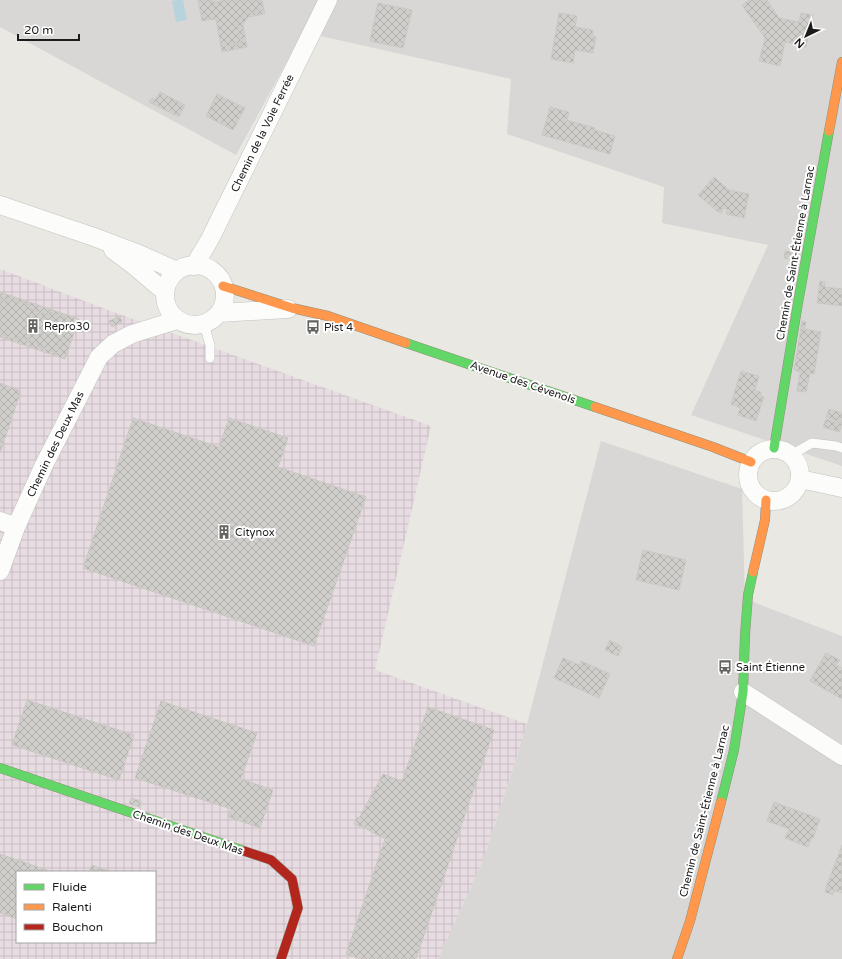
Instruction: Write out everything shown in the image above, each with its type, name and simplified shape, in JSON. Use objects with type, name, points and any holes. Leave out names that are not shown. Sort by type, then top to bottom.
[{"type":"street","name":"Chemin de la Voie Ferrée","points":[[194,266],[210,239],[328,0]]},
{"type":"street","name":"Chemin de Saint-Étienne à Larnac","points":[[774,448],[796,314],[842,62]]},
{"type":"street","points":[[0,205],[94,237],[139,254],[177,271]]},
{"type":"street","points":[[94,237],[132,264],[166,299]]},
{"type":"street","points":[[194,266],[204,267],[212,271],[219,278],[225,295],[219,313],[213,320],[204,324],[195,325],[186,324],[177,320],[171,313],[166,299],[167,284],[171,277],[177,271],[186,267],[194,266]]},
{"type":"street","name":"Avenue des Cévenols","points":[[223,286],[292,308],[335,319],[713,447],[751,462]]},
{"type":"street","name":"Chemin des Deux Mas","points":[[132,334],[166,299]]},
{"type":"street","name":"Avenue des Cévenols","points":[[219,313],[292,308]]},
{"type":"street","name":"Chemin des Deux Mas","points":[[0,571],[8,524],[44,465],[99,357],[112,344],[132,334],[177,320]]},
{"type":"street","points":[[774,448],[783,450],[791,455],[797,462],[800,470],[800,479],[797,488],[792,495],[784,500],[775,501],[766,500],[758,495],[748,480],[748,471],[751,462],[757,455],[765,450],[774,448]]},
{"type":"street","points":[[800,479],[842,488]]},
{"type":"street","name":"Chemin de Saint-Étienne à Larnac","points":[[677,959],[690,921],[734,750],[742,692],[748,595],[765,520],[766,500]]},
{"type":"street","points":[[742,692],[842,756]]},
{"type":"street","name":"Chemin des Deux Mas","points":[[0,768],[271,860],[292,879],[298,908],[281,959]]},
{"type":"lane","points":[[204,324],[210,345],[210,358]]},
{"type":"lane","points":[[791,455],[812,443],[842,448]]},
{"type":"shaded area","points":[[0,0],[842,0],[842,466],[691,415],[768,245],[662,223],[664,187],[507,134],[511,79],[303,32],[236,155],[0,27]]},
{"type":"shaded area","points":[[0,269],[108,310],[431,426],[375,670],[527,724],[484,858],[438,959],[0,959]]},
{"type":"shaded area","points":[[601,441],[742,489],[745,599],[842,636],[842,959],[438,959],[484,858],[527,724]]},
{"type":"water","points":[[183,0],[187,20],[176,22],[172,1]]},
{"type":"building","points":[[198,0],[214,0],[214,2],[225,0],[262,0],[264,10],[244,14],[237,23],[241,43],[221,47],[216,19],[202,21]]},
{"type":"building","points":[[749,0],[767,0],[779,18],[799,22],[801,13],[813,15],[806,47],[785,42],[780,66],[759,61],[765,38],[742,5]]},
{"type":"building","points":[[378,3],[412,10],[403,48],[370,41]]},
{"type":"building","points":[[264,10],[265,14],[248,17],[243,24],[247,47],[222,52],[221,47],[241,43],[237,23],[244,14]]},
{"type":"building","points":[[559,13],[577,16],[575,27],[593,30],[592,36],[596,37],[593,53],[575,50],[573,63],[551,59]]},
{"type":"building","points":[[160,92],[185,105],[179,117],[149,102],[152,98],[155,100]]},
{"type":"building","points":[[217,94],[245,108],[233,130],[206,116]]},
{"type":"building","points":[[550,107],[569,112],[567,120],[595,128],[594,130],[615,136],[610,154],[542,135]]},
{"type":"building","points":[[714,177],[729,190],[749,194],[744,218],[726,214],[727,209],[722,208],[722,213],[718,212],[698,195]]},
{"type":"building","points":[[785,251],[792,252],[791,259],[784,258]]},
{"type":"building","points":[[820,281],[825,282],[825,287],[842,289],[842,306],[817,303]]},
{"type":"building","points":[[0,292],[79,319],[65,359],[0,337],[0,334],[18,340],[19,337],[38,343],[37,346],[57,353],[69,318],[48,312],[48,315],[29,308],[30,305],[9,298],[8,301],[0,299]]},
{"type":"building","name":"Repro30","points":[[9,298],[30,305],[29,308],[48,315],[48,312],[69,318],[57,353],[37,346],[38,343],[19,337],[18,340],[0,334],[0,299],[8,301]]},
{"type":"building","points":[[120,316],[122,322],[112,327],[109,321]]},
{"type":"building","points":[[802,321],[806,322],[805,329],[821,332],[814,374],[810,373],[806,392],[797,391],[800,372],[794,370]]},
{"type":"building","points":[[741,371],[759,376],[755,390],[761,392],[760,396],[764,397],[756,421],[738,415],[740,408],[731,404]]},
{"type":"building","points":[[0,383],[21,391],[0,453]]},
{"type":"building","points":[[829,409],[842,413],[842,423],[826,417]]},
{"type":"building","name":"Citynox","points":[[133,418],[219,447],[229,418],[288,438],[278,467],[366,497],[314,646],[83,568]]},
{"type":"building","points":[[826,419],[842,424],[839,432],[823,427]]},
{"type":"building","points":[[643,550],[686,560],[679,590],[636,580]]},
{"type":"building","points":[[610,640],[622,647],[618,656],[605,650]]},
{"type":"building","points":[[826,653],[840,660],[836,665],[823,658]]},
{"type":"building","points":[[563,658],[586,668],[588,664],[610,674],[599,698],[554,678]]},
{"type":"building","points":[[823,658],[842,668],[842,699],[810,681]]},
{"type":"building","points":[[581,661],[588,664],[586,668],[579,665]]},
{"type":"building","points":[[27,700],[134,735],[119,780],[12,745]]},
{"type":"building","points":[[161,701],[257,733],[241,779],[273,790],[260,828],[246,823],[247,820],[229,814],[231,809],[135,778]]},
{"type":"building","points":[[428,707],[494,730],[416,959],[361,959],[346,954],[385,839],[361,826],[354,824],[357,817],[359,818],[383,774],[402,781]]},
{"type":"building","points":[[131,798],[141,801],[140,807],[129,804]]},
{"type":"building","points":[[774,802],[820,819],[808,847],[785,838],[789,829],[767,821]]},
{"type":"building","points":[[229,814],[247,820],[246,823],[228,817]]},
{"type":"building","points":[[842,845],[842,893],[826,887]]},
{"type":"building","points":[[0,854],[47,870],[16,871],[16,919],[0,913]]},
{"type":"building","points":[[92,865],[109,871],[89,871]]},
{"type":"building","points":[[826,887],[835,891],[833,895],[825,892]]},
{"type":"traffic: fast","points":[[774,448],[829,131]]},
{"type":"traffic: fast","points":[[406,343],[595,407]]},
{"type":"traffic: fast","points":[[721,802],[734,750],[743,692],[748,595],[753,572]]},
{"type":"traffic: fast","points":[[0,768],[244,851]]},
{"type":"traffic: slow","points":[[829,131],[842,62]]},
{"type":"traffic: slow","points":[[223,286],[292,308],[328,316],[406,343]]},
{"type":"traffic: slow","points":[[595,407],[713,447],[751,462]]},
{"type":"traffic: slow","points":[[753,572],[765,520],[766,500]]},
{"type":"traffic: slow","points":[[677,959],[690,921],[721,802]]},
{"type":"traffic: jam","points":[[244,851],[271,860],[292,879],[298,908],[281,959]]},
{"type":"place","name":"Repro30","points":[[33,326]]},
{"type":"place","name":"Pist 4","points":[[313,327]]},
{"type":"place","name":"Citynox","points":[[224,532]]},
{"type":"place","name":"Saint Étienne","points":[[725,667]]}]
